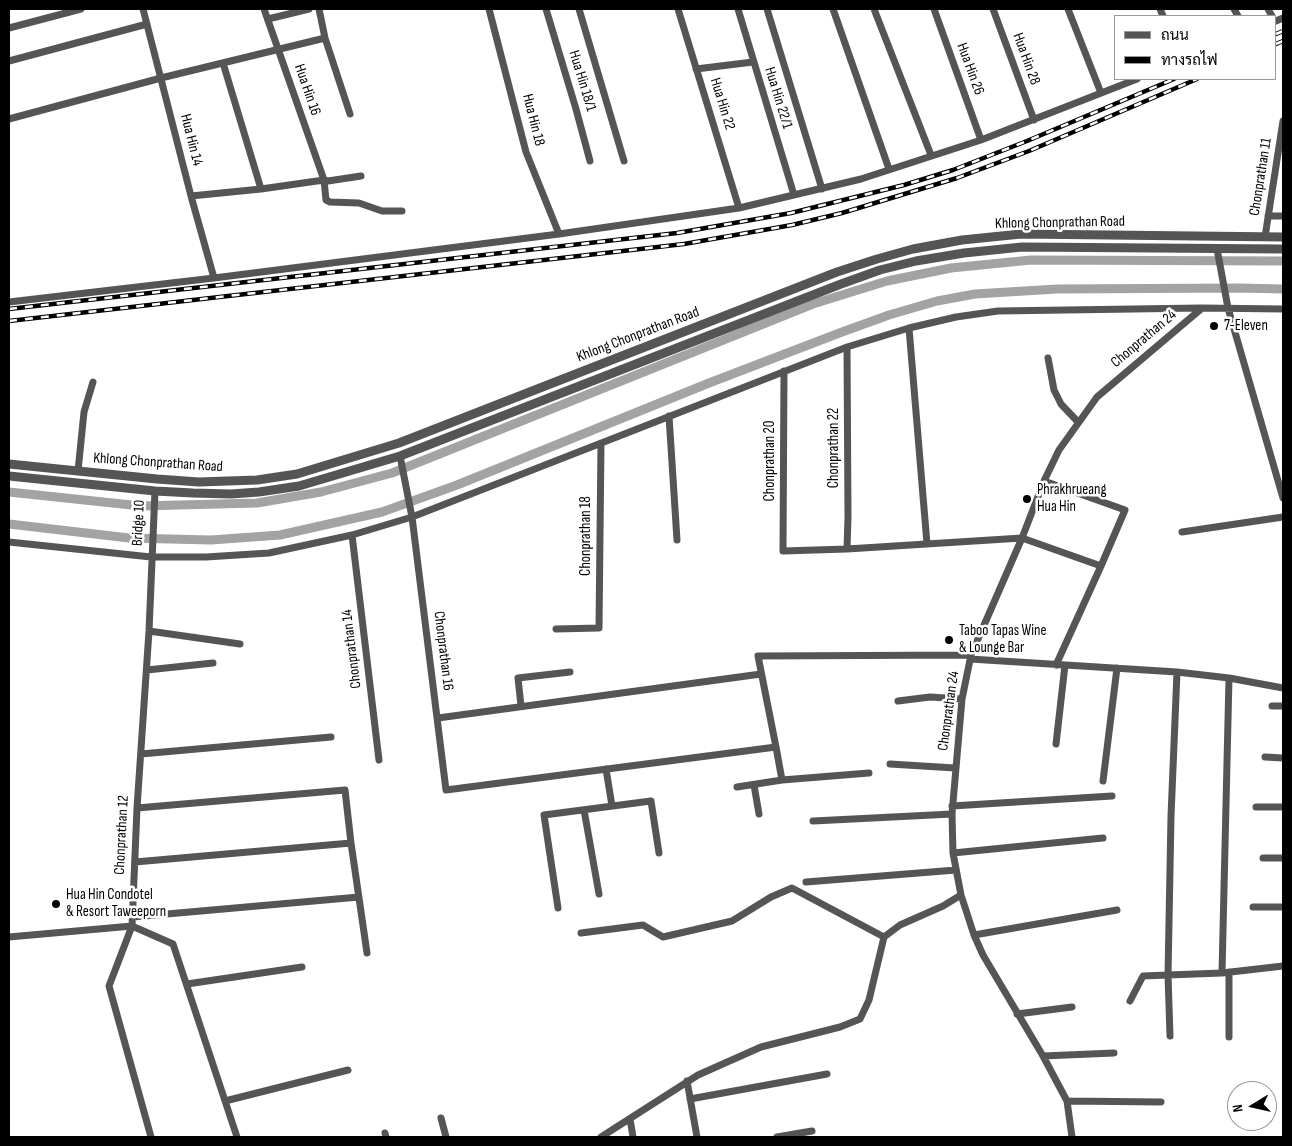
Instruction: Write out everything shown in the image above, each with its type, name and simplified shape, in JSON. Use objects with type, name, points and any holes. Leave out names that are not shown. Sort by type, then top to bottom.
[{"type":"street","points":[[9,28],[81,9]]},
{"type":"street","name":"Hua Hin 14","points":[[143,9],[214,278]]},
{"type":"street","name":"Hua Hin 16","points":[[264,9],[324,180],[326,200],[330,202],[359,203],[382,212],[402,211]]},
{"type":"street","points":[[268,19],[309,9]]},
{"type":"street","points":[[319,9],[325,38],[350,114]]},
{"type":"street","name":"Hua Hin 18","points":[[489,9],[526,152],[559,234]]},
{"type":"street","name":"Hua Hin 18/1","points":[[546,9],[590,161]]},
{"type":"street","name":"Hua Hin 18/1","points":[[579,9],[624,161]]},
{"type":"street","name":"Hua Hin 22","points":[[678,9],[740,208]]},
{"type":"street","name":"Hua Hin 22/1","points":[[738,9],[794,195]]},
{"type":"street","points":[[767,9],[822,189]]},
{"type":"street","points":[[832,9],[890,169]]},
{"type":"street","points":[[874,9],[931,155]]},
{"type":"street","name":"Hua Hin 26","points":[[934,9],[981,140]]},
{"type":"street","name":"Hua Hin 28","points":[[993,9],[1034,120]]},
{"type":"street","points":[[1068,9],[1101,93]]},
{"type":"street","points":[[9,61],[147,24]]},
{"type":"street","points":[[9,119],[161,78],[325,38]]},
{"type":"street","points":[[696,69],[753,62]]},
{"type":"street","points":[[223,63],[261,189]]},
{"type":"street","points":[[9,302],[559,234],[740,208],[861,179],[981,140],[1134,80]]},
{"type":"street","name":"Chonprathan 11","points":[[1265,237],[1283,121]]},
{"type":"street","points":[[191,196],[324,180],[328,182],[361,176]]},
{"type":"street","points":[[1268,216],[1283,216]]},
{"type":"street","name":"Khlong Chonprathan Road","points":[[9,464],[199,482],[257,480],[297,474],[399,443],[836,272],[913,249],[962,240],[1022,234],[1283,237]]},
{"type":"street","points":[[1216,237],[1228,308],[1283,498]]},
{"type":"street","name":"Khlong Chonprathan Road","points":[[9,476],[155,491],[232,494],[299,486],[400,456],[832,287],[880,270],[916,261],[964,252],[1022,247],[1283,249]]},
{"type":"street","points":[[9,542],[151,557],[206,557],[269,553],[352,535],[412,517],[847,347],[909,328],[956,317],[998,311],[1202,308],[1283,309]]},
{"type":"street","name":"Chonprathan 24","points":[[1072,1137],[1067,1101],[1043,1056],[983,955],[974,935],[961,895],[953,853],[952,806],[962,699],[971,657],[1022,538],[1044,481],[1060,450],[1097,397],[1202,308]]},
{"type":"street","points":[[909,328],[927,544]]},
{"type":"street","name":"Chonprathan 22","points":[[847,347],[847,549]]},
{"type":"street","points":[[1048,358],[1054,390],[1061,404],[1078,422]]},
{"type":"street","name":"Chonprathan 20","points":[[784,371],[783,551],[847,549]]},
{"type":"street","points":[[78,471],[84,412],[93,382]]},
{"type":"street","points":[[669,416],[677,540]]},
{"type":"street","name":"Chonprathan 18","points":[[556,629],[599,628],[601,443]]},
{"type":"street","name":"Chonprathan 16","points":[[400,456],[412,517],[446,790],[606,769]]},
{"type":"street","points":[[1044,481],[1125,510],[1102,566],[1056,665]]},
{"type":"street","name":"Bridge 10","points":[[151,557],[155,491]]},
{"type":"street","points":[[1182,532],[1283,516]]},
{"type":"street","name":"Chonprathan 14","points":[[352,535],[378,760]]},
{"type":"street","points":[[847,549],[1022,538],[1102,566]]},
{"type":"street","name":"Chonprathan 12","points":[[151,557],[149,631],[140,754],[133,917],[132,926],[109,986],[151,1137]]},
{"type":"street","points":[[149,631],[240,644]]},
{"type":"street","points":[[782,780],[758,656],[971,657],[1056,665],[1177,672],[1229,678],[1283,688]]},
{"type":"street","points":[[146,670],[213,663]]},
{"type":"street","points":[[1056,744],[1065,665]]},
{"type":"street","points":[[1102,781],[1117,668]]},
{"type":"street","points":[[521,706],[518,678],[570,672]]},
{"type":"street","points":[[1170,1036],[1168,975],[1171,816],[1177,672]]},
{"type":"street","points":[[438,718],[617,693],[642,692],[760,674]]},
{"type":"street","points":[[1229,678],[1225,973],[1229,1037]]},
{"type":"street","points":[[898,701],[930,696],[962,699]]},
{"type":"street","points":[[1272,706],[1283,706]]},
{"type":"street","points":[[140,754],[331,737]]},
{"type":"street","points":[[612,806],[606,769],[776,747]]},
{"type":"street","points":[[1265,757],[1283,758]]},
{"type":"street","points":[[890,764],[956,768]]},
{"type":"street","points":[[737,787],[782,780],[870,773]]},
{"type":"street","points":[[754,785],[759,814]]},
{"type":"street","points":[[137,808],[345,790],[368,953]]},
{"type":"street","points":[[952,806],[1112,796]]},
{"type":"street","points":[[558,908],[544,815],[651,800],[659,853]]},
{"type":"street","points":[[1256,807],[1283,807]]},
{"type":"street","points":[[584,810],[599,894]]},
{"type":"street","points":[[813,822],[952,814]]},
{"type":"street","points":[[953,853],[1103,838]]},
{"type":"street","points":[[135,862],[351,843]]},
{"type":"street","points":[[1263,858],[1283,858]]},
{"type":"street","points":[[806,882],[956,870]]},
{"type":"street","points":[[581,933],[643,925],[663,937],[732,921],[770,897],[792,888],[884,937]]},
{"type":"street","points":[[601,1137],[688,1081],[761,1047],[840,1027],[860,1019],[869,1000],[884,937],[900,925],[943,906],[961,895]]},
{"type":"street","points":[[133,917],[359,897]]},
{"type":"street","points":[[1253,907],[1283,908]]},
{"type":"street","points":[[974,935],[1117,910]]},
{"type":"street","points":[[9,936],[132,926],[174,944],[237,1137]]},
{"type":"street","points":[[1130,1001],[1143,976],[1225,973],[1283,966]]},
{"type":"street","points":[[188,984],[302,967]]},
{"type":"street","points":[[1017,1014],[1072,1007]]},
{"type":"street","points":[[1043,1056],[1114,1053]]},
{"type":"street","points":[[225,1101],[348,1070]]},
{"type":"street","points":[[690,1099],[827,1074]]},
{"type":"street","points":[[688,1081],[696,1137]]},
{"type":"street","points":[[1067,1101],[1161,1102]]},
{"type":"street","points":[[441,1118],[446,1137]]},
{"type":"street","points":[[630,1119],[633,1137]]},
{"type":"street","points":[[777,1137],[812,1131]]},
{"type":"waterway","points":[[9,492],[141,506],[257,503],[321,492],[392,473],[813,304],[887,281],[951,268],[1031,260],[1283,261]]},
{"type":"waterway","points":[[9,524],[129,538],[211,540],[280,535],[382,512],[457,485],[709,383],[842,332],[889,315],[937,301],[975,294],[1057,289],[1283,289]]},
{"type":"railway","points":[[1277,34],[1283,31]]},
{"type":"railway","points":[[1277,44],[1283,41]]},
{"type":"railway","points":[[9,309],[677,233],[791,213],[904,185],[953,170],[1172,80]]},
{"type":"railway","points":[[9,321],[684,244],[792,225],[842,213],[957,178],[1029,151],[1195,80]]},
{"type":"place","name":"7-Eleven","points":[[1214,326]]},
{"type":"place","name":"Phrakhrueang Hua Hin","points":[[1027,499]]},
{"type":"place","name":"Taboo Tapas Wine & Lounge Bar","points":[[949,640]]},
{"type":"place","name":"Hua Hin Condotel & Resort Taweeporn","points":[[56,904]]}]
